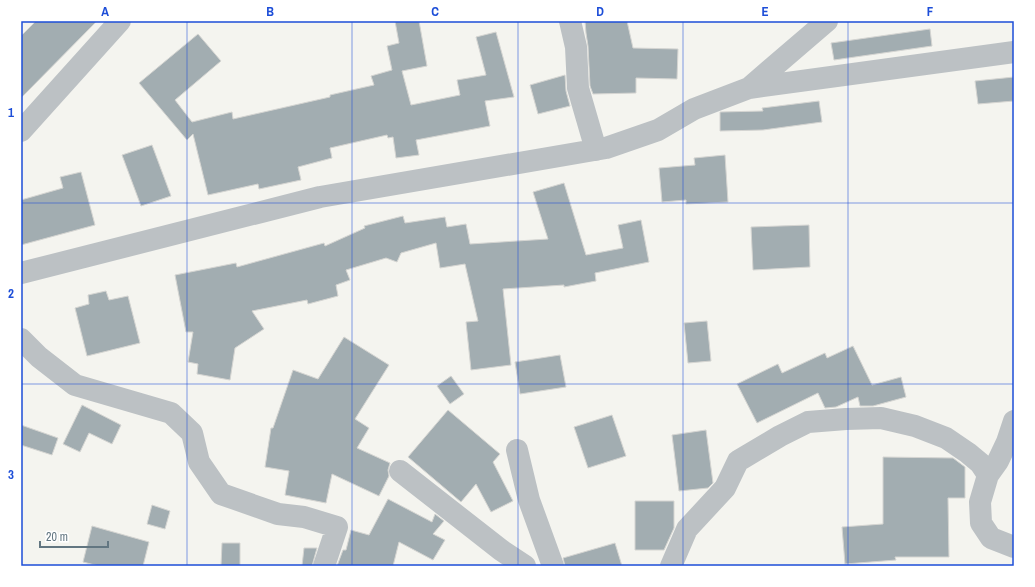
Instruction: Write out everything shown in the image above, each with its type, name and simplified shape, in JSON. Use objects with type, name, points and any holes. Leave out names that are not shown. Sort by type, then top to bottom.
[{"type":"street","points":[[21,131],[120,21]]},
{"type":"street","points":[[570,21],[576,47],[578,88],[596,150]]},
{"type":"street","points":[[749,88],[828,21]]},
{"type":"street","points":[[21,273],[320,196],[606,148],[658,130],[694,109],[749,88],[1014,52]]},
{"type":"street","points":[[21,339],[39,357],[75,385],[171,413],[192,433],[198,462],[221,494],[278,514],[304,517],[337,527],[324,566]]},
{"type":"street","points":[[671,566],[687,530],[725,488],[738,461],[780,436],[808,422],[881,418],[915,426],[946,438],[980,463],[988,475]]},
{"type":"street","points":[[1014,421],[1007,442],[998,461],[988,475],[980,502],[981,523],[991,538],[1014,547]]},
{"type":"street","points":[[517,450],[529,500],[553,566]]},
{"type":"street","points":[[400,471],[501,550],[524,566]]},
{"type":"building","points":[[36,21],[97,21],[21,98],[21,36]]},
{"type":"building","points":[[395,21],[419,21],[427,66],[402,71],[411,105],[460,95],[457,80],[486,75],[476,37],[496,32],[514,97],[485,101],[490,126],[416,140],[419,155],[396,158],[393,137],[388,138],[387,135],[330,148],[332,158],[298,167],[301,180],[259,189],[258,184],[208,195],[193,134],[187,140],[139,83],[198,34],[221,61],[175,100],[192,122],[232,112],[233,119],[330,97],[330,95],[374,85],[371,76],[392,70],[387,46],[399,43]]},
{"type":"building","points":[[585,21],[627,21],[633,48],[678,49],[677,79],[636,78],[636,93],[593,94],[590,86]]},
{"type":"building","points":[[930,29],[932,46],[834,60],[831,43]]},
{"type":"building","points":[[565,75],[566,91],[570,106],[538,114],[530,85]]},
{"type":"building","points":[[1014,77],[1014,101],[978,104],[975,81]]},
{"type":"building","points":[[819,101],[822,122],[763,130],[720,131],[720,112],[763,111],[762,108]]},
{"type":"building","points":[[152,145],[171,196],[141,206],[122,155]]},
{"type":"building","points":[[725,155],[728,202],[686,204],[686,200],[662,202],[659,168],[695,165],[694,158]]},
{"type":"building","points":[[81,172],[95,225],[21,245],[21,200],[63,188],[60,177]]},
{"type":"building","points":[[564,183],[586,255],[623,248],[618,225],[641,220],[649,262],[595,273],[596,281],[564,287],[564,285],[503,289],[511,365],[471,370],[466,322],[478,321],[465,264],[440,268],[436,243],[401,253],[397,262],[386,258],[346,270],[350,280],[336,285],[338,296],[308,304],[307,300],[252,311],[264,329],[235,348],[230,380],[197,374],[198,364],[188,362],[193,332],[186,332],[175,275],[236,263],[237,267],[324,243],[325,246],[365,228],[364,226],[403,216],[405,223],[445,217],[447,227],[466,224],[470,244],[548,239],[533,192]]},
{"type":"building","points":[[809,225],[810,267],[753,270],[751,227]]},
{"type":"building","points":[[106,291],[109,300],[128,296],[140,343],[87,356],[75,308],[89,304],[88,295]]},
{"type":"building","points":[[707,321],[711,361],[688,363],[684,323]]},
{"type":"building","points":[[344,337],[389,365],[355,419],[369,428],[357,448],[390,463],[388,470],[389,476],[379,496],[332,474],[326,503],[285,495],[289,471],[265,467],[271,428],[273,428],[293,370],[318,379]]},
{"type":"building","points":[[853,346],[872,385],[901,377],[906,397],[873,406],[860,406],[858,397],[836,407],[825,408],[818,393],[757,423],[737,384],[778,364],[782,373],[825,353],[827,358]]},
{"type":"building","points":[[560,355],[566,387],[520,394],[515,362]]},
{"type":"building","points":[[451,376],[464,394],[450,404],[437,386]]},
{"type":"building","points":[[82,405],[121,425],[112,444],[89,433],[80,452],[63,444]]},
{"type":"building","points":[[448,410],[500,454],[493,462],[513,501],[491,512],[476,484],[461,502],[408,457]]},
{"type":"building","points":[[612,415],[626,456],[588,468],[574,427]]},
{"type":"building","points":[[21,425],[58,438],[52,455],[21,445]]},
{"type":"building","points":[[706,430],[713,483],[708,488],[679,491],[672,435]]},
{"type":"building","points":[[883,457],[953,458],[965,467],[965,498],[948,498],[949,557],[895,557],[896,560],[845,564],[842,527],[883,524]]},
{"type":"building","points":[[388,499],[432,522],[435,514],[444,521],[433,534],[445,540],[433,560],[399,542],[393,566],[337,566],[343,550],[346,550],[351,530],[369,535]]},
{"type":"building","points":[[635,501],[674,501],[674,528],[664,550],[635,550]]},
{"type":"building","points":[[152,505],[170,511],[165,529],[147,524]]},
{"type":"building","points":[[92,526],[149,542],[143,566],[99,566],[83,562]]},
{"type":"building","points":[[222,543],[240,543],[240,566],[221,566]]},
{"type":"building","points":[[615,543],[622,566],[565,566],[563,558]]},
{"type":"building","points":[[304,548],[317,548],[312,566],[302,566]]}]
